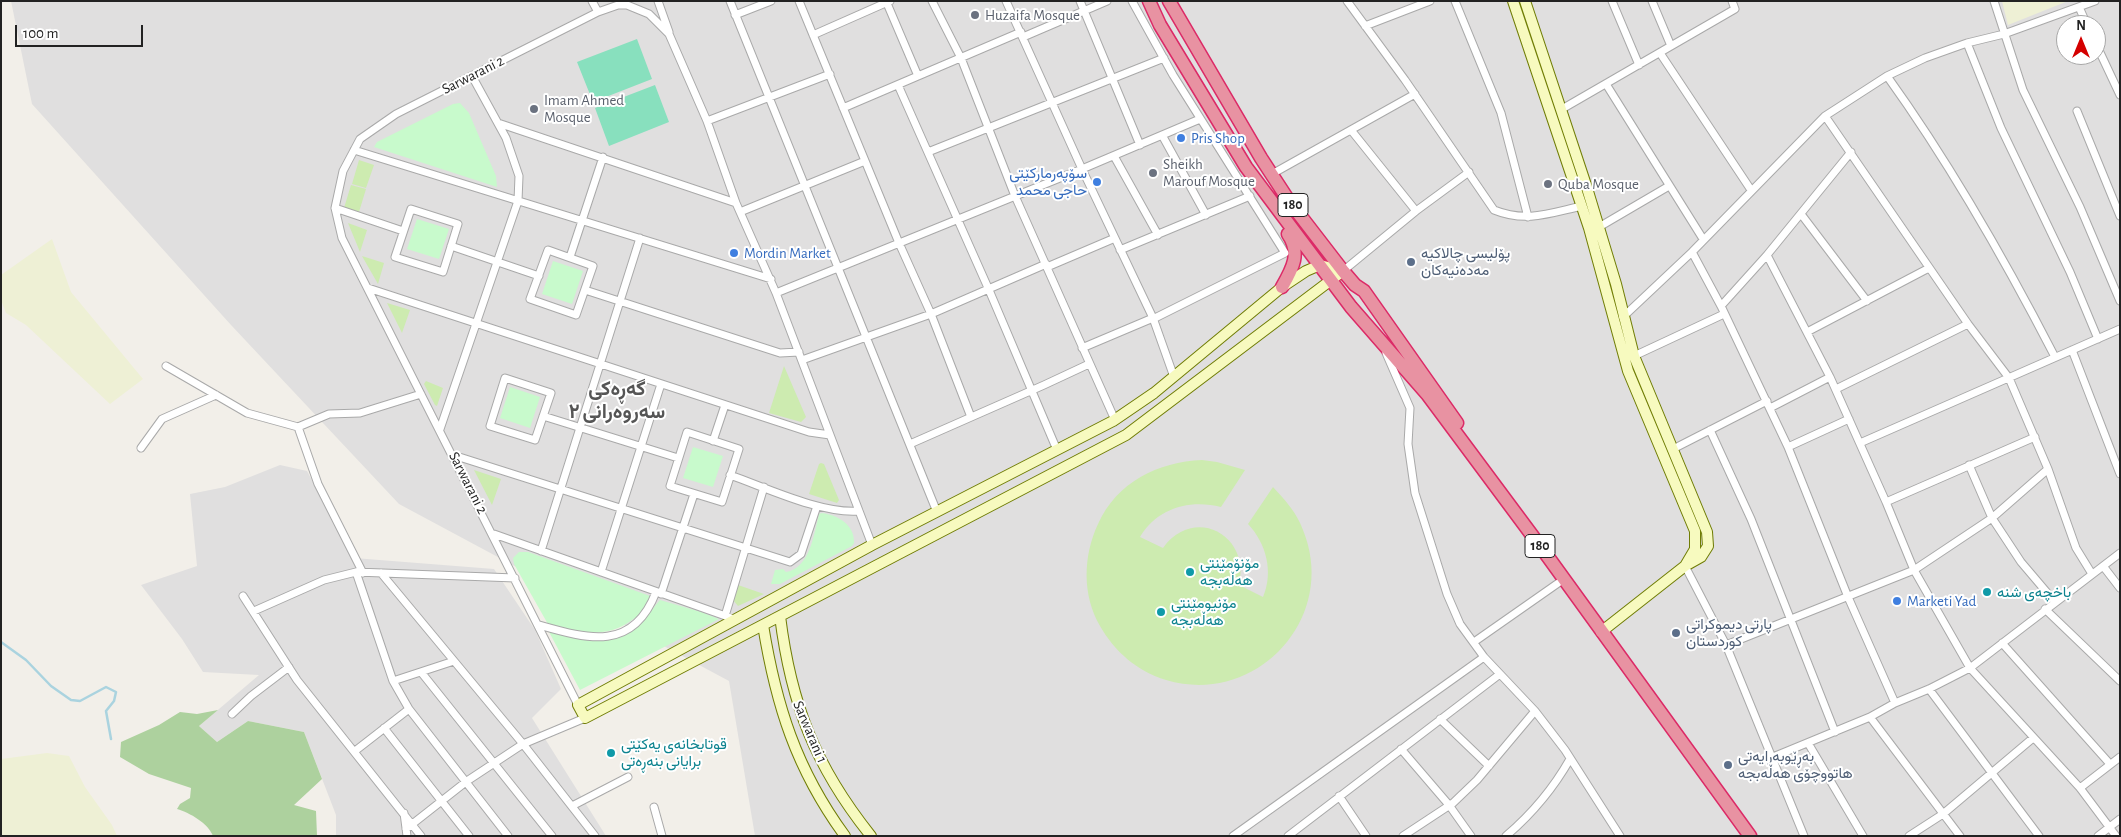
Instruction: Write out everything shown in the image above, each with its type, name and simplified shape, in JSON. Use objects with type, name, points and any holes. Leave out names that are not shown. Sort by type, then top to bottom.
[{"type":"highway","name":"180","points":[[1149,1],[1160,25],[1256,180],[1351,307],[1427,394],[1605,630],[1749,835]]},
{"type":"highway","name":"180","points":[[1169,1],[1272,174],[1317,240],[1346,269],[1355,285],[1364,291],[1438,393],[1562,573]]},
{"type":"highway","points":[[1256,180],[1264,199],[1295,246],[1294,264],[1282,288]]},
{"type":"main road","points":[[1513,1],[1582,206],[1628,372],[1669,464],[1695,531],[1695,548],[1685,566]]},
{"type":"main road","points":[[1525,1],[1562,109],[1599,227],[1634,356],[1707,532],[1708,546],[1701,558],[1685,566],[1605,630]]},
{"type":"main road","points":[[1519,18],[1530,15]]},
{"type":"main road","points":[[578,704],[729,617],[1115,420],[1174,377],[1282,288],[1306,271],[1320,265],[1346,269]]},
{"type":"main road","points":[[585,718],[1126,435],[1346,269]]},
{"type":"main road","points":[[1605,288],[1616,284]]},
{"type":"main road","points":[[1032,463],[1040,480]]},
{"type":"main road","name":"Sarwarani 1","points":[[780,616],[788,672],[804,724],[832,783],[871,836]]},
{"type":"main road","points":[[763,625],[771,675],[782,715],[814,790],[845,836]]},
{"type":"main road","name":"Sarwarani 2","points":[[578,704],[585,718]]},
{"type":"street","points":[[592,1],[598,12]]},
{"type":"street","points":[[658,1],[669,34]]},
{"type":"street","points":[[730,1],[937,512]]},
{"type":"street","points":[[735,15],[771,1]]},
{"type":"street","points":[[799,1],[899,243],[931,314],[971,417]]},
{"type":"street","points":[[932,1],[961,58],[1015,196],[1115,420]]},
{"type":"street","points":[[1006,1],[1082,169],[1153,319],[1174,377]]},
{"type":"street","points":[[1080,1],[1140,145]]},
{"type":"street","points":[[843,108],[961,58],[1106,1]]},
{"type":"street","points":[[1082,348],[1153,319],[1285,253],[1200,119],[1132,1]]},
{"type":"street","points":[[1346,1],[1415,94],[1494,210],[1510,217],[1528,217],[1582,206]]},
{"type":"street","points":[[1365,26],[1430,1]]},
{"type":"street","points":[[1456,1],[1501,112],[1528,217]]},
{"type":"street","points":[[1612,1],[1638,65]]},
{"type":"street","points":[[1652,1],[1671,46]]},
{"type":"street","points":[[1562,109],[1735,9],[1732,1]]},
{"type":"street","points":[[1994,1],[2023,90],[2080,207],[2120,302]]},
{"type":"street","points":[[1623,317],[1692,252],[1825,116],[1887,76],[1925,58],[1967,43],[2004,34],[2095,1]]},
{"type":"street","points":[[813,34],[888,2],[918,76]]},
{"type":"street","name":"Sarwarani 2","points":[[578,704],[494,534],[342,238],[335,208],[343,171],[360,139],[396,114],[598,12],[618,5],[627,5],[649,14],[669,34],[707,121],[736,203],[776,293],[872,545]]},
{"type":"street","points":[[2079,7],[2083,15]]},
{"type":"street","points":[[1967,43],[2000,128],[2070,272],[2098,339]]},
{"type":"street","points":[[1660,53],[1751,190]]},
{"type":"street","points":[[928,152],[1164,58]]},
{"type":"street","points":[[2106,65],[2120,95]]},
{"type":"street","points":[[707,121],[770,99],[830,74]]},
{"type":"street","points":[[440,429],[518,201],[519,176],[506,138],[472,76]]},
{"type":"street","points":[[1887,76],[1968,198],[2023,294],[2055,357]]},
{"type":"street","points":[[898,84],[1057,450]]},
{"type":"street","points":[[1606,84],[1703,239]]},
{"type":"street","points":[[1272,174],[1415,94]]},
{"type":"street","points":[[2077,111],[2120,216]]},
{"type":"street","points":[[1825,116],[1968,324],[2009,378],[2035,436],[2076,548],[2092,574]]},
{"type":"street","points":[[776,293],[1114,156],[1200,119]]},
{"type":"street","points":[[498,123],[736,203]]},
{"type":"street","points":[[1351,130],[1416,211]]},
{"type":"street","points":[[1162,135],[1206,214]]},
{"type":"street","points":[[354,150],[770,278]]},
{"type":"street","points":[[1634,356],[1722,310],[1851,152]]},
{"type":"street","points":[[1114,156],[1158,235]]},
{"type":"street","points":[[570,258],[603,157]]},
{"type":"street","points":[[740,212],[865,161]]},
{"type":"street","points":[[1346,269],[1416,211],[1469,172]]},
{"type":"street","points":[[1599,227],[1669,186]]},
{"type":"street","points":[[1120,250],[1250,196]]},
{"type":"street","points":[[335,208],[403,232]]},
{"type":"street","points":[[410,209],[458,224],[451,246],[443,272],[395,257],[410,209]]},
{"type":"street","points":[[1801,214],[1867,301]]},
{"type":"street","points":[[541,551],[640,238]]},
{"type":"street","points":[[802,360],[931,314],[1115,238]]},
{"type":"street","points":[[451,246],[539,276]]},
{"type":"street","points":[[548,250],[570,258],[593,266],[576,315],[530,299],[548,250]]},
{"type":"street","points":[[1692,252],[1788,448],[1848,597],[1895,703]]},
{"type":"street","points":[[1767,255],[1836,389],[1914,570],[1970,668],[2080,788],[2116,836]]},
{"type":"street","points":[[1807,332],[1929,268]]},
{"type":"street","points":[[368,288],[809,432],[830,435]]},
{"type":"street","points":[[585,290],[780,352],[799,352]]},
{"type":"street","points":[[1836,389],[1968,324]]},
{"type":"street","points":[[1860,443],[2120,329]]},
{"type":"street","points":[[1379,337],[1410,408],[1408,444],[1416,493],[1424,522],[1460,624],[1484,657],[1535,711],[1570,759],[1620,836]]},
{"type":"street","points":[[2072,350],[2120,474]]},
{"type":"street","points":[[910,444],[1089,364]]},
{"type":"street","points":[[166,366],[247,413],[298,427],[328,414],[360,413],[421,394]]},
{"type":"street","points":[[1673,450],[1710,430],[1830,377]]},
{"type":"street","points":[[505,378],[550,393],[543,416],[535,440],[490,426],[505,378]]},
{"type":"street","points":[[601,572],[661,384]]},
{"type":"street","points":[[141,448],[162,419],[216,395]]},
{"type":"street","points":[[713,441],[725,405]]},
{"type":"street","points":[[543,416],[678,458]]},
{"type":"street","points":[[1788,448],[1848,419]]},
{"type":"street","points":[[298,427],[318,484],[360,572],[393,681],[409,709],[508,836]]},
{"type":"street","points":[[1710,430],[1751,519],[1835,732]]},
{"type":"street","points":[[686,432],[739,449],[722,502],[670,486],[678,458],[686,432]]},
{"type":"street","points":[[1886,502],[2035,436]]},
{"type":"street","points":[[453,455],[790,562],[801,554],[817,506]]},
{"type":"street","points":[[1969,465],[1992,518],[2021,562],[2055,602]]},
{"type":"street","points":[[1726,645],[1914,570],[1992,518],[2048,469]]},
{"type":"street","points":[[730,475],[817,506],[844,512],[859,511]]},
{"type":"street","points":[[494,534],[729,617],[746,548],[764,487]]},
{"type":"street","points":[[539,625],[586,638],[617,634],[626,630],[645,614],[659,593],[694,494]]},
{"type":"street","points":[[1773,757],[1870,717],[1895,703],[1929,689],[1970,668],[2120,553]]},
{"type":"street","points":[[1685,566],[1726,645],[1804,836]]},
{"type":"street","points":[[2103,566],[2120,588]]},
{"type":"street","points":[[254,611],[324,580],[360,572],[515,578]]},
{"type":"street","points":[[381,573],[523,744],[595,836]]},
{"type":"street","points":[[1474,642],[1562,573]]},
{"type":"street","points":[[243,596],[289,667],[421,836]]},
{"type":"street","points":[[2046,610],[2120,680]]},
{"type":"street","points":[[2002,643],[2110,764]]},
{"type":"street","points":[[1233,836],[1484,657]]},
{"type":"street","points":[[393,681],[454,661]]},
{"type":"street","points":[[232,714],[251,696],[289,667]]},
{"type":"street","points":[[421,672],[552,836]]},
{"type":"street","points":[[1288,836],[1500,674]]},
{"type":"street","points":[[1929,689],[2039,836]]},
{"type":"street","points":[[355,751],[409,709]]},
{"type":"street","points":[[1403,836],[1449,805],[1477,780],[1535,711]]},
{"type":"street","points":[[1870,717],[1960,836]]},
{"type":"street","points":[[406,833],[412,824],[442,800],[523,744],[585,718]]},
{"type":"street","points":[[1440,719],[1489,766]]},
{"type":"street","points":[[384,728],[470,836]]},
{"type":"street","points":[[1909,836],[1943,814],[2033,738]]},
{"type":"street","points":[[1808,743],[1863,836]]},
{"type":"street","points":[[1402,749],[1449,805],[1470,836]]},
{"type":"street","points":[[2080,788],[2120,757]]},
{"type":"street","points":[[1506,836],[1526,819],[1542,801],[1557,782],[1570,759]]},
{"type":"street","points":[[572,806],[628,777]]},
{"type":"street","points":[[1339,796],[1366,836]]},
{"type":"street","points":[[654,807],[662,836]]},
{"type":"street","points":[[404,813],[406,833]]},
{"type":"street","points":[[2098,836],[2120,819]]},
{"type":"shaded area","points":[[11,1],[2120,1],[2120,836],[755,836],[729,681],[399,504],[231,325],[32,104]]},
{"type":"shaded area","points":[[280,465],[307,471],[354,558],[494,569],[535,630],[561,689],[532,718],[606,836],[336,836],[336,815],[304,732],[248,721],[217,742],[199,726],[259,675],[203,672],[182,639],[141,585],[197,566],[190,494],[225,487]]},
{"type":"green space","points":[[2002,1],[2068,1],[2008,25]]},
{"type":"green space","points":[[637,39],[652,79],[593,102],[577,62]]},
{"type":"green space","points":[[655,85],[669,122],[609,146],[595,108]]},
{"type":"green space","points":[[460,103],[469,113],[496,176],[497,187],[374,147],[377,142],[453,104]]},
{"type":"green space","points":[[359,160],[374,165],[366,188],[352,184]]},
{"type":"green space","points":[[351,185],[366,189],[359,212],[344,208]]},
{"type":"green space","points":[[417,219],[449,229],[439,259],[407,249]]},
{"type":"green space","points":[[348,223],[367,230],[360,252]]},
{"type":"green space","points":[[52,239],[71,292],[143,379],[110,404],[26,325],[6,313],[1,300],[1,275]]},
{"type":"green space","points":[[362,256],[384,263],[378,284]]},
{"type":"green space","points":[[553,261],[583,271],[572,304],[542,294]]},
{"type":"green space","points":[[387,303],[410,310],[402,333]]},
{"type":"green space","points":[[784,366],[806,417],[801,422],[769,413]]},
{"type":"green space","points":[[426,381],[443,388],[437,406],[424,384]]},
{"type":"green space","points":[[510,387],[540,397],[530,428],[500,418]]},
{"type":"green space","points":[[693,447],[723,456],[713,487],[683,478]]},
{"type":"green space","points":[[1202,460],[1245,470],[1221,507],[1198,504],[1175,508],[1155,519],[1140,537],[1163,548],[1176,535],[1190,529],[1204,528],[1217,532],[1228,540],[1237,552],[1240,567],[1239,585],[1263,597],[1268,578],[1266,558],[1264,549],[1248,524],[1273,487],[1290,507],[1303,530],[1311,563],[1309,594],[1299,623],[1282,648],[1258,668],[1230,680],[1199,685],[1166,680],[1155,676],[1136,666],[1120,652],[1106,635],[1094,614],[1088,589],[1087,562],[1093,536],[1106,509],[1128,486],[1155,470],[1170,465]]},
{"type":"green space","points":[[819,464],[824,464],[839,500],[837,503],[809,494]]},
{"type":"green space","points":[[474,470],[501,479],[492,505]]},
{"type":"green space","points":[[819,514],[834,516],[849,526],[854,537],[852,546],[780,584],[771,584],[775,570],[783,569],[786,572],[801,564],[810,549]]},
{"type":"green space","points":[[519,552],[528,552],[650,596],[646,608],[640,615],[622,626],[602,632],[570,631],[549,626],[514,564],[513,558]]},
{"type":"green space","points":[[738,585],[764,594],[738,606],[733,600]]},
{"type":"green space","points":[[660,600],[719,619],[580,690],[548,630],[574,637],[598,640],[621,636],[643,621]]},
{"type":"green space","points":[[218,710],[199,726],[217,742],[248,721],[304,732],[322,779],[294,805],[316,811],[317,836],[213,836],[211,831],[198,819],[177,809],[180,804],[190,798],[191,788],[149,774],[120,757],[121,742],[159,725],[180,712],[197,714]]},
{"type":"green space","points":[[47,753],[69,756],[85,787],[112,825],[117,836],[1,836],[1,759]]},
{"type":"waterway","points":[[1,642],[26,660],[51,686],[71,700],[80,701],[106,687],[116,692],[114,701],[106,711],[111,739]]},
{"type":"place","name":"Huzaifa Mosque","points":[[975,15]]},
{"type":"place","name":"Imam Ahmed Mosque","points":[[534,109]]},
{"type":"place","name":"Pris Shop","points":[[1181,138]]},
{"type":"place","name":"Sheikh Marouf Mosque","points":[[1153,173]]},
{"type":"place","name":"سۆپەرمارکێتی حاجی محمد","points":[[1097,182]]},
{"type":"place","name":"Quba Mosque","points":[[1548,184]]},
{"type":"place","name":"Mordin Market","points":[[734,253]]},
{"type":"place","name":"پۆلیسی چالاکیە مەدەنیەکان","points":[[1411,262]]},
{"type":"place","name":"مۆنۆمێنتی هەڵەبجە","points":[[1190,572]]},
{"type":"place","name":"باخچەی شنە","points":[[1987,592]]},
{"type":"place","name":"Marketi Yad","points":[[1897,601]]},
{"type":"place","name":"مۆنیومێنتی هەڵەبجە","points":[[1161,612]]},
{"type":"place","name":"پارتی دیموکراتی کوردستان","points":[[1676,633]]},
{"type":"place","name":"قوتابخانەی یەکێتی برایانی بنەڕەتی","points":[[611,753]]},
{"type":"place","name":"بەڕێوبەرایەتی هاتووچۆی هەڵەبجە","points":[[1728,765]]},
{"type":"district","name":"گەڕەکی سەروەرانی ٢","points":[[617,400]]}]
